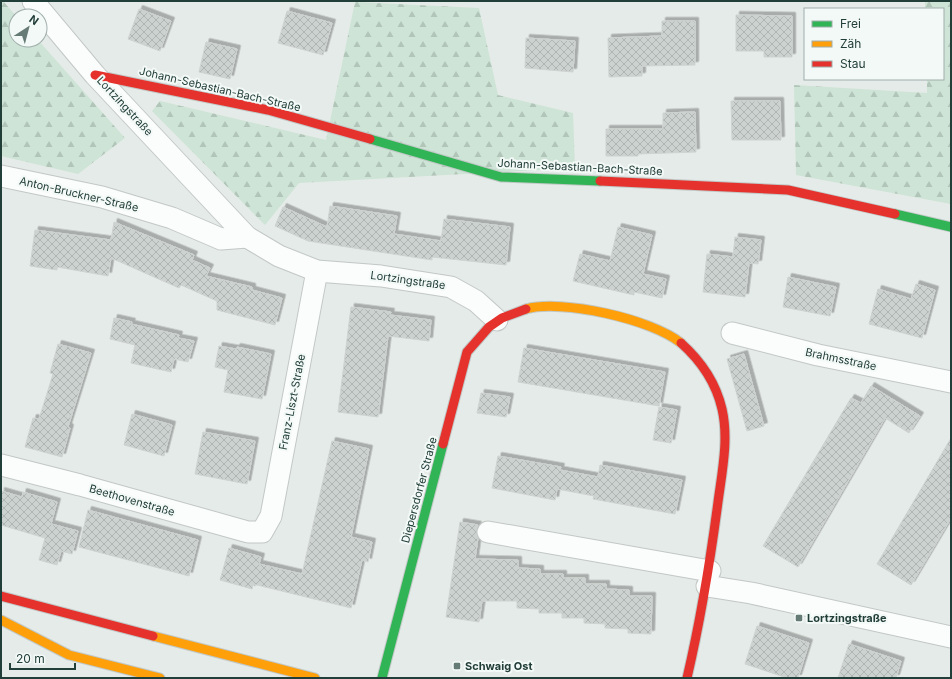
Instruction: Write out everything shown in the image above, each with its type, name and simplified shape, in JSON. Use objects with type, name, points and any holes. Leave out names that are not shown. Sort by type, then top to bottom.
[{"type":"street","name":"Lortzingstraße","points":[[33,1],[95,75],[247,238],[279,256],[317,271],[381,276],[451,287],[476,301],[497,320]]},
{"type":"street","name":"Johann-Sebastian-Bach-Straße","points":[[95,75],[268,110],[500,177],[788,190],[951,227]]},
{"type":"street","name":"Anton-Bruckner-Straße","points":[[1,176],[102,197],[172,218],[221,239],[247,238]]},
{"type":"street","name":"Franz-Liszt-Straße","points":[[262,532],[271,516],[317,271]]},
{"type":"street","points":[[497,320],[518,311],[541,306],[559,305],[645,324],[674,338],[689,350],[702,367],[719,396],[724,427],[722,470],[708,578],[687,678]]},
{"type":"street","name":"Diepersdorfer Straße","points":[[382,678],[467,352],[486,328],[497,320]]},
{"type":"street","name":"Brahmsstraße","points":[[732,332],[818,355],[951,382]]},
{"type":"street","name":"Beethovenstraße","points":[[1,465],[80,485],[248,532],[262,532]]},
{"type":"street","points":[[488,532],[708,578],[751,593],[951,637]]},
{"type":"street","points":[[1,596],[315,678]]},
{"type":"street","points":[[1,620],[69,655],[160,678]]},
{"type":"green space","points":[[1,1],[3,1],[9,8],[8,48],[45,48],[125,138],[78,174],[1,156]]},
{"type":"green space","points":[[925,1],[951,1],[951,204],[796,175],[794,85],[927,93],[927,80],[944,80],[944,8],[925,8]]},
{"type":"green space","points":[[355,2],[479,8],[498,95],[573,113],[575,168],[299,183],[265,225],[152,111],[160,101],[326,140]]},
{"type":"building","points":[[139,9],[171,21],[160,51],[128,39]]},
{"type":"building","points":[[287,11],[332,23],[323,55],[278,43]]},
{"type":"building","points":[[736,15],[792,16],[792,57],[764,57],[764,51],[736,51]]},
{"type":"building","points":[[662,21],[695,21],[695,65],[642,66],[642,76],[609,77],[608,38],[662,36]]},
{"type":"building","points":[[526,38],[575,41],[573,72],[525,68]]},
{"type":"building","points":[[206,42],[237,49],[230,79],[199,72]]},
{"type":"building","points":[[731,101],[780,101],[781,140],[732,140]]},
{"type":"building","points":[[695,112],[696,152],[638,154],[638,156],[606,156],[606,129],[663,129],[663,113]]},
{"type":"building","points":[[330,206],[397,216],[394,234],[441,241],[444,219],[510,227],[506,265],[432,257],[432,260],[308,241],[275,226],[283,207],[327,227]]},
{"type":"building","points":[[114,222],[194,255],[192,260],[210,268],[206,276],[252,287],[252,290],[282,298],[275,325],[217,310],[217,301],[181,285],[179,288],[111,258],[108,276],[57,267],[57,270],[30,266],[35,230],[111,240]]},
{"type":"building","points":[[618,227],[652,235],[643,274],[666,279],[662,298],[634,292],[634,295],[573,281],[580,254],[610,261]]},
{"type":"building","points":[[735,237],[761,240],[758,264],[749,263],[745,297],[703,292],[707,254],[733,257]]},
{"type":"building","points":[[788,277],[836,287],[830,316],[783,307]]},
{"type":"building","points":[[916,284],[935,290],[922,338],[869,324],[878,289],[911,299]]},
{"type":"building","points":[[351,307],[391,312],[390,315],[431,320],[429,341],[388,336],[378,417],[338,412]]},
{"type":"building","points":[[114,318],[132,322],[131,324],[179,335],[178,338],[194,341],[188,362],[174,359],[171,372],[131,363],[135,345],[110,339]]},
{"type":"building","points":[[58,344],[91,353],[68,427],[70,428],[62,457],[25,447],[33,418],[39,419],[53,374],[50,373]]},
{"type":"building","points":[[219,346],[236,349],[237,347],[271,354],[262,399],[224,392],[228,370],[215,367]]},
{"type":"building","points":[[524,348],[665,372],[659,406],[518,382]]},
{"type":"building","points":[[744,354],[764,426],[747,431],[727,359]]},
{"type":"building","points":[[871,386],[920,416],[909,433],[885,418],[798,567],[763,546],[851,398],[861,403]]},
{"type":"building","points":[[481,393],[510,397],[506,417],[477,413]]},
{"type":"building","points":[[659,407],[677,410],[671,443],[653,440]]},
{"type":"building","points":[[132,414],[172,425],[164,456],[124,445]]},
{"type":"building","points":[[203,432],[255,441],[247,484],[195,474]]},
{"type":"building","points":[[951,438],[951,518],[911,585],[877,564]]},
{"type":"building","points":[[332,441],[369,449],[351,537],[372,542],[368,562],[362,560],[351,608],[253,584],[252,589],[220,580],[229,548],[261,557],[259,564],[302,574]]},
{"type":"building","points":[[498,456],[561,467],[560,470],[598,477],[600,465],[682,480],[675,514],[593,499],[594,496],[557,489],[555,500],[492,488]]},
{"type":"building","points":[[1,491],[22,497],[23,492],[57,502],[51,524],[78,531],[72,554],[61,551],[57,565],[39,560],[45,538],[1,525]]},
{"type":"building","points":[[88,510],[198,540],[189,576],[79,547]]},
{"type":"building","points":[[460,522],[478,525],[476,530],[478,538],[475,559],[518,560],[518,568],[540,569],[540,574],[563,574],[563,578],[585,578],[585,584],[606,584],[606,589],[629,590],[629,596],[652,596],[651,634],[628,633],[628,629],[605,628],[605,624],[584,623],[584,618],[562,618],[562,613],[539,613],[539,609],[517,608],[517,601],[482,601],[479,622],[446,617]]},
{"type":"building","points":[[757,626],[809,643],[798,678],[787,678],[745,664]]},
{"type":"building","points":[[849,644],[901,661],[896,678],[838,678]]},
{"type":"traffic: fast","points":[[370,139],[501,177],[600,181]]},
{"type":"traffic: fast","points":[[895,214],[951,227]]},
{"type":"traffic: fast","points":[[382,678],[443,444]]},
{"type":"traffic: slow","points":[[526,309],[561,307],[606,313],[649,326],[667,334],[681,343]]},
{"type":"traffic: slow","points":[[1,620],[69,655],[160,678]]},
{"type":"traffic: slow","points":[[153,636],[315,678]]},
{"type":"traffic: jam","points":[[95,75],[268,110],[370,139]]},
{"type":"traffic: jam","points":[[600,181],[788,190],[895,214]]},
{"type":"traffic: jam","points":[[443,444],[467,352],[489,327],[502,318],[526,309]]},
{"type":"traffic: jam","points":[[681,343],[701,364],[716,390],[722,409],[725,432],[723,467],[712,547],[701,612],[687,678]]},
{"type":"traffic: jam","points":[[1,596],[153,636]]},
{"type":"place","name":"Lortzingstraße","points":[[799,618]]},
{"type":"place","name":"Schwaig Ost","points":[[457,666]]}]
